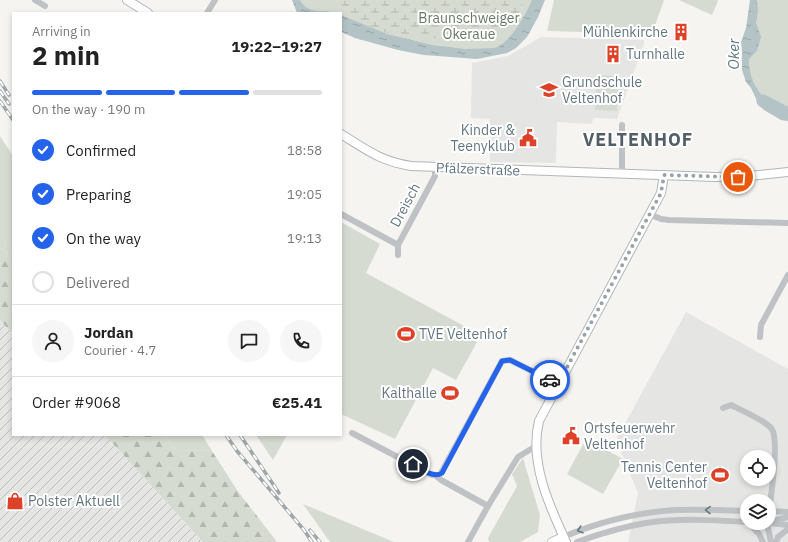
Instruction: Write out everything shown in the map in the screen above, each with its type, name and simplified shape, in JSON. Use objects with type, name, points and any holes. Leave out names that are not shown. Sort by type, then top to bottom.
[{"type":"street","points":[[35,0],[45,6]]},
{"type":"street","points":[[127,0],[146,12]]},
{"type":"street","points":[[208,12],[215,0]]},
{"type":"street","points":[[622,125],[622,174]]},
{"type":"street","name":"Pfälzerstraße","points":[[342,135],[369,152],[390,162],[411,166],[738,177],[788,172]]},
{"type":"street","name":"Dreisch","points":[[398,256],[398,245],[435,176],[436,167]]},
{"type":"street","points":[[565,539],[540,475],[536,446],[536,435],[539,421],[661,193],[664,175]]},
{"type":"street","points":[[649,214],[669,220],[788,223]]},
{"type":"street","points":[[342,215],[398,245]]},
{"type":"street","points":[[760,337],[761,325],[788,275]]},
{"type":"street","points":[[436,476],[442,473],[502,361],[510,360],[558,384]]},
{"type":"street","points":[[723,408],[731,405],[768,425],[774,432],[770,494]]},
{"type":"street","points":[[352,433],[436,476],[488,506]]},
{"type":"street","points":[[468,542],[518,457],[536,446]]},
{"type":"street","points":[[552,542],[565,539],[599,524],[645,513],[676,510],[740,511]]},
{"type":"street","points":[[776,511],[788,512]]},
{"type":"street","points":[[776,521],[788,517]]},
{"type":"street","points":[[577,542],[610,531],[646,523],[695,519],[740,522]]},
{"type":"street","points":[[776,524],[788,525]]},
{"type":"street","points":[[776,542],[778,537],[788,529]]},
{"type":"street","points":[[755,530],[763,542]]},
{"type":"street","points":[[759,534],[762,530]]},
{"type":"street","points":[[769,530],[771,542]]},
{"type":"shaded area","name":"Grundschule Veltenhof","points":[[541,37],[644,40],[644,44],[617,119],[593,118],[592,124],[557,122],[556,163],[490,162],[490,119],[471,118],[472,63],[508,56]]},
{"type":"shaded area","points":[[686,312],[788,369],[788,542],[628,542],[638,493],[616,440]]},
{"type":"shaded area","points":[[0,320],[12,333],[12,436],[106,436],[203,542],[0,542]]},
{"type":"green space","name":"Braunschweiger Okeraue","points":[[297,0],[543,0],[499,49],[468,54],[411,47],[342,20],[342,12],[306,12]]},
{"type":"green space","name":"Braunschweiger Okeraue","points":[[331,0],[524,0],[514,23],[478,40],[446,40],[367,30]]},
{"type":"green space","points":[[554,0],[664,0],[652,34],[547,31]]},
{"type":"green space","points":[[679,0],[717,0],[718,1],[712,15]]},
{"type":"green space","points":[[752,0],[788,0],[788,121],[782,120],[761,104],[744,58]]},
{"type":"green space","points":[[597,75],[619,76],[617,111],[595,110]]},
{"type":"green space","points":[[0,136],[12,154],[12,250],[7,254],[0,246]]},
{"type":"green space","name":"TVE Veltenhof","points":[[342,223],[380,244],[366,273],[464,326],[477,342],[456,380],[433,368],[395,439],[342,414]]},
{"type":"green space","points":[[0,246],[7,254],[12,250],[12,333],[0,320]]},
{"type":"green space","points":[[106,436],[165,436],[175,450],[212,451],[237,490],[277,542],[203,542]]},
{"type":"green space","points":[[165,436],[203,436],[212,451],[175,450]]},
{"type":"green space","points":[[257,436],[286,436],[273,460]]},
{"type":"green space","points":[[586,439],[623,459],[603,494],[567,474]]},
{"type":"green space","points":[[523,458],[540,515],[538,532],[520,542],[489,542],[488,538],[517,486],[512,474]]},
{"type":"green space","points":[[303,504],[394,542],[330,542]]},
{"type":"water","points":[[292,0],[300,0],[307,8],[312,10],[330,12],[297,12]]},
{"type":"water","points":[[532,0],[545,0],[527,37],[516,48],[507,53],[477,59],[424,55],[398,50],[355,38],[342,32],[342,15],[387,34],[432,45],[465,49],[494,48],[506,41],[517,28]]},
{"type":"water","points":[[750,0],[757,0],[758,11],[756,23],[761,37],[757,51],[749,59],[751,77],[765,99],[780,110],[788,113],[788,121],[781,120],[764,110],[759,105],[751,88],[746,82],[742,70],[741,42],[746,28]]},
{"type":"waterway","name":"Oker","points":[[763,101],[788,114]]},
{"type":"railway","points":[[0,81],[9,95]]},
{"type":"railway","points":[[0,91],[9,104]]},
{"type":"railway","points":[[0,101],[12,119]]},
{"type":"railway","points":[[227,436],[237,451],[304,530],[312,542]]},
{"type":"railway","points":[[241,436],[279,493]]},
{"type":"railway","points":[[310,530],[320,542]]},
{"type":"way so far","points":[[550,380],[558,384],[661,193],[664,175],[738,177]]},
{"type":"place","name":"Mühlenkirche","points":[[681,32]]},
{"type":"place","name":"Turnhalle","points":[[613,54]]},
{"type":"place","name":"Grundschule Veltenhof","points":[[549,90]]},
{"type":"place","name":"Kinder & Teenyklub","points":[[528,138]]},
{"type":"place","name":"TVE Veltenhof","points":[[406,334]]},
{"type":"place","name":"Kalthalle","points":[[450,393]]},
{"type":"place","name":"Ortsfeuerwehr Veltenhof","points":[[571,436]]},
{"type":"place","name":"Tennis Center Veltenhof","points":[[720,475]]},
{"type":"place","name":"Polster Aktuell","points":[[15,501]]},
{"type":"district","name":"VELTENHOF","points":[[638,139]]},
{"type":"route","points":[[413,464],[432,475],[436,476],[442,473],[502,361],[510,360],[550,380]]}]
